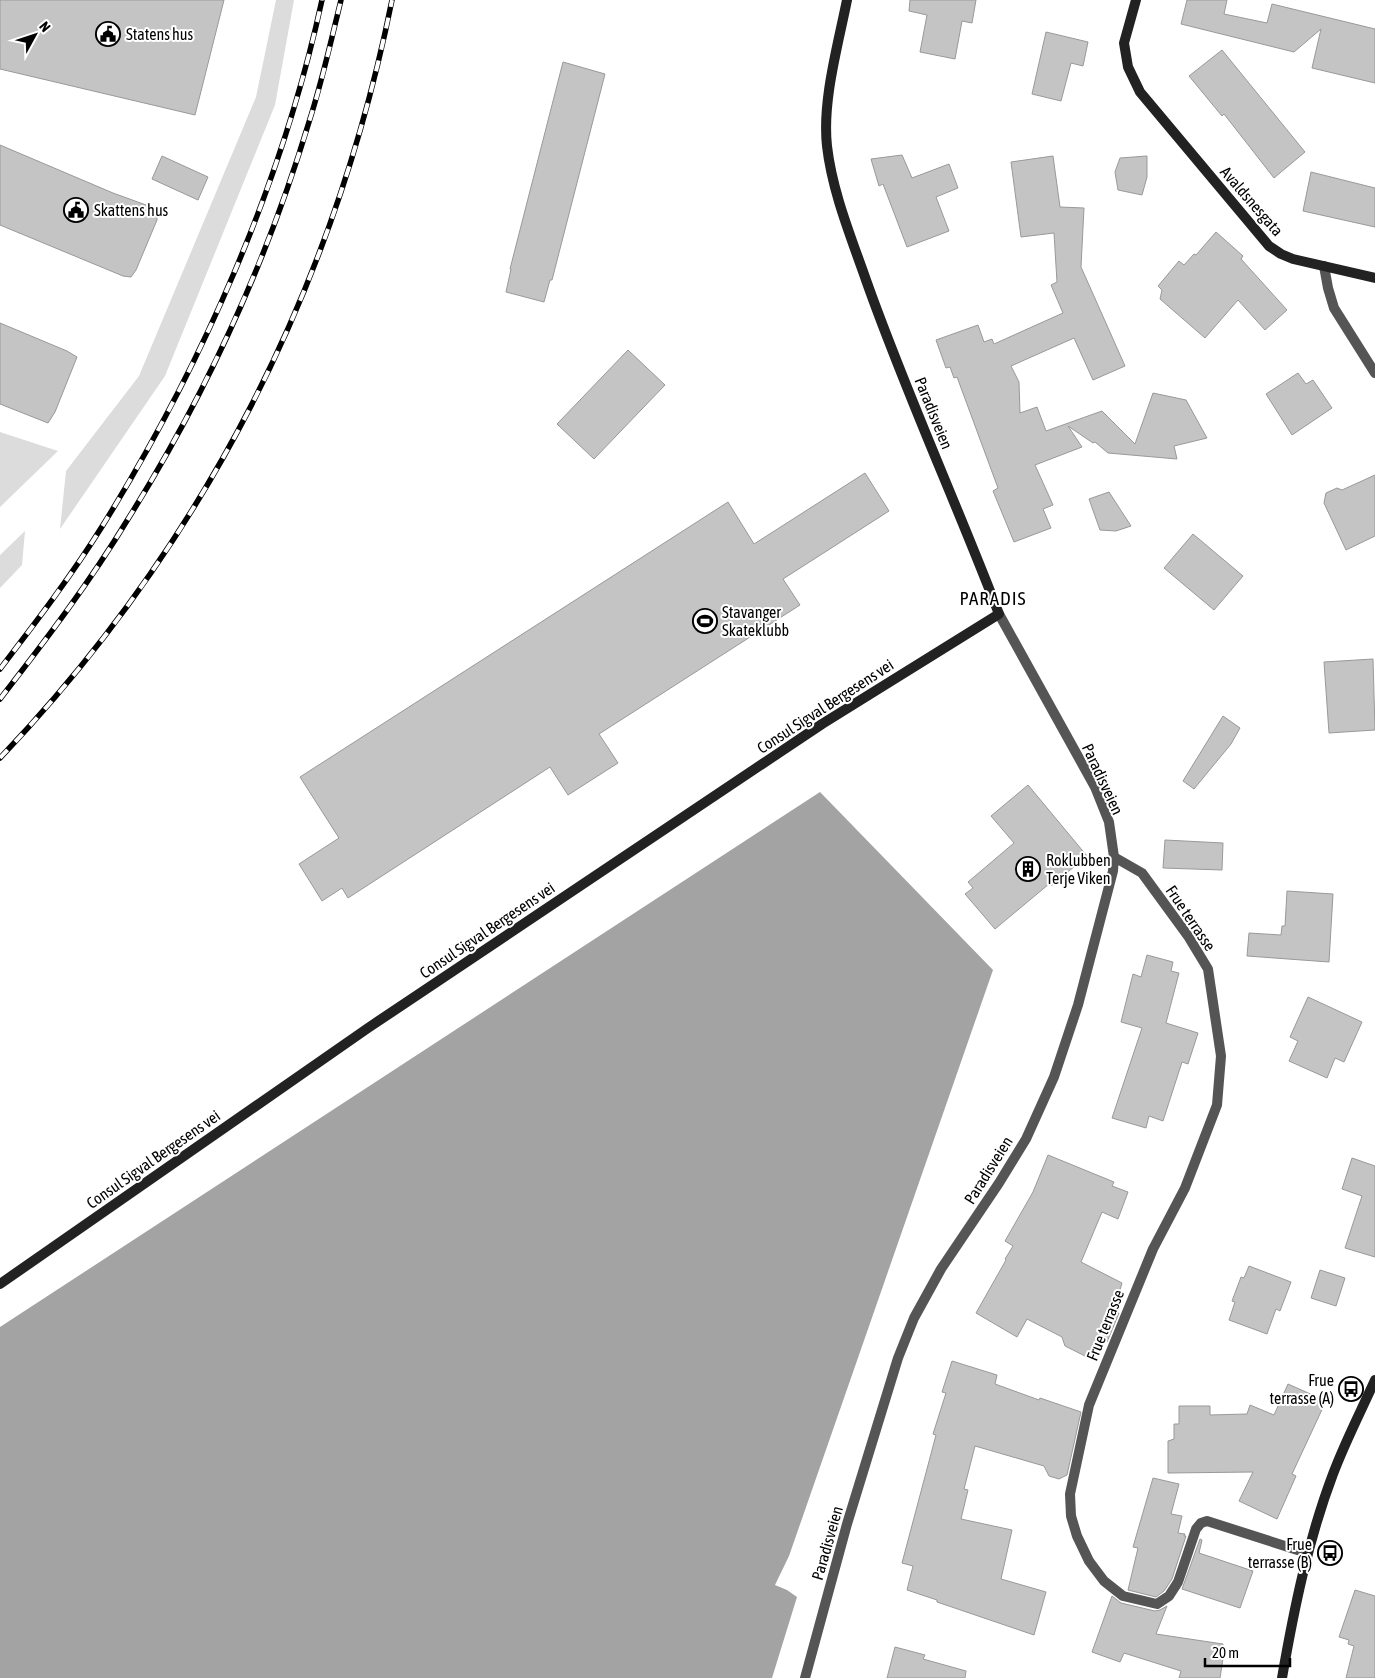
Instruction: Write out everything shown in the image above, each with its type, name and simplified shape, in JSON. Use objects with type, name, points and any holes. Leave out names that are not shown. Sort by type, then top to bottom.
[{"type":"street","name":"Paradisveien","points":[[805,1678],[850,1515],[898,1358],[914,1318],[941,1269],[1000,1183],[1026,1139],[1054,1077],[1078,1005],[1108,896],[1114,857],[1109,822],[1095,787],[999,614],[881,320],[850,233],[831,172],[827,145],[826,117],[846,0]]},
{"type":"street","name":"Avaldsnesgata","points":[[1136,0],[1124,44],[1128,67],[1140,92],[1269,246],[1287,256],[1375,278]]},
{"type":"street","points":[[1324,266],[1334,308],[1375,373]]},
{"type":"street","name":"Consul Sigval Bergesens vei","points":[[0,1284],[360,1034],[640,846],[822,724],[999,614]]},
{"type":"street","name":"Frue terrasse","points":[[1114,857],[1142,874],[1188,936],[1208,969],[1221,1056],[1217,1105],[1184,1188],[1153,1249],[1089,1405],[1070,1494],[1071,1516],[1089,1561],[1104,1581],[1123,1596],[1157,1604],[1169,1596],[1178,1582],[1196,1529],[1200,1523],[1206,1521],[1308,1553]]},
{"type":"street","points":[[1282,1678],[1294,1605],[1308,1553],[1333,1474],[1375,1380]]},
{"type":"shaded area","points":[[276,0],[294,0],[275,105],[165,376],[60,529],[66,471],[139,376],[256,97]]},
{"type":"shaded area","points":[[0,432],[58,451],[0,507]]},
{"type":"shaded area","points":[[25,531],[22,565],[0,588],[0,555]]},
{"type":"shaded area","points":[[820,792],[993,970],[789,1556],[775,1585],[797,1597],[772,1678],[0,1678],[0,1327]]},
{"type":"building","name":"Statens hus","points":[[0,0],[224,0],[195,115],[0,69]]},
{"type":"building","points":[[910,0],[976,0],[972,23],[962,21],[955,59],[920,52],[927,15],[909,11]]},
{"type":"building","points":[[1187,0],[1227,0],[1224,14],[1267,23],[1272,4],[1375,29],[1375,83],[1312,68],[1321,29],[1294,52],[1181,24]]},
{"type":"building","points":[[1046,32],[1088,42],[1083,66],[1071,63],[1061,101],[1032,94]]},
{"type":"building","points":[[1222,50],[1305,152],[1274,178],[1224,114],[1222,116],[1189,76]]},
{"type":"building","points":[[563,62],[605,74],[552,280],[550,280],[544,302],[506,292],[510,269]]},
{"type":"building","name":"Skattens hus","points":[[0,145],[113,193],[157,209],[157,220],[136,270],[131,277],[123,276],[0,225]]},
{"type":"building","points":[[902,155],[912,178],[949,164],[958,188],[936,197],[949,231],[907,247],[883,184],[879,186],[871,159]]},
{"type":"building","points":[[162,156],[208,177],[198,200],[152,179]]},
{"type":"building","points":[[1053,156],[1060,207],[1084,208],[1081,267],[1125,366],[1093,380],[1074,338],[1011,366],[1019,382],[1020,413],[1037,407],[1046,431],[1102,411],[1135,444],[1153,393],[1186,400],[1207,438],[1174,446],[1177,459],[1108,453],[1095,442],[1093,443],[1068,426],[1082,447],[1035,465],[1053,505],[1043,509],[1051,528],[1014,542],[993,491],[998,488],[957,377],[954,378],[950,367],[946,368],[936,340],[978,325],[984,342],[992,339],[994,344],[1063,313],[1051,285],[1057,282],[1054,233],[1021,237],[1011,162]]},
{"type":"building","points":[[1147,156],[1147,177],[1142,195],[1118,190],[1115,172],[1120,158]]},
{"type":"building","points":[[1311,172],[1375,188],[1375,227],[1303,211]]},
{"type":"building","points":[[1216,232],[1243,256],[1241,259],[1287,310],[1265,330],[1238,300],[1205,338],[1160,299],[1162,290],[1158,286],[1179,261],[1184,265],[1194,254],[1196,255]]},
{"type":"building","points":[[0,323],[77,357],[55,412],[48,423],[0,404]]},
{"type":"building","points":[[628,350],[665,385],[594,459],[557,424]]},
{"type":"building","points":[[1298,373],[1306,384],[1313,380],[1332,408],[1292,435],[1266,394]]},
{"type":"building","points":[[865,473],[889,511],[783,579],[800,605],[599,734],[618,763],[568,795],[550,767],[348,898],[342,888],[322,901],[299,864],[339,838],[300,777],[728,502],[754,544]]},
{"type":"building","points":[[1375,475],[1375,536],[1346,550],[1324,503],[1326,493],[1337,488],[1342,490]]},
{"type":"building","points":[[1109,492],[1131,526],[1116,531],[1100,530],[1089,499]]},
{"type":"building","points":[[1193,534],[1243,576],[1214,610],[1164,568]]},
{"type":"building","points":[[1373,659],[1375,730],[1329,733],[1324,662]]},
{"type":"building","points":[[1223,716],[1240,728],[1231,744],[1194,789],[1183,781]]},
{"type":"building","name":"Roklubben Terje Viken","points":[[1028,785],[1087,856],[1051,886],[1049,884],[995,929],[965,894],[973,888],[968,882],[1014,843],[991,816]]},
{"type":"building","points":[[1165,840],[1223,843],[1222,870],[1163,868]]},
{"type":"building","points":[[1287,891],[1333,894],[1329,962],[1247,956],[1249,933],[1281,935],[1282,926],[1285,926]]},
{"type":"building","points":[[1147,955],[1173,962],[1171,971],[1179,973],[1166,1023],[1198,1033],[1188,1064],[1182,1062],[1163,1121],[1149,1116],[1146,1128],[1112,1118],[1142,1028],[1121,1022],[1133,974],[1141,977]]},
{"type":"building","points":[[1308,997],[1362,1022],[1344,1062],[1335,1058],[1327,1078],[1289,1061],[1298,1041],[1290,1037]]},
{"type":"building","points":[[1048,1155],[1114,1182],[1112,1186],[1128,1192],[1118,1219],[1102,1212],[1081,1262],[1122,1283],[1114,1310],[1119,1313],[1107,1342],[1101,1339],[1091,1359],[1065,1346],[1062,1337],[1027,1319],[1017,1337],[976,1313],[1013,1246],[1005,1241],[1033,1192]]},
{"type":"building","points":[[1352,1158],[1375,1166],[1375,1257],[1345,1248],[1362,1196],[1342,1189]]},
{"type":"building","points":[[1249,1266],[1291,1282],[1280,1311],[1276,1309],[1267,1334],[1229,1320],[1235,1302],[1232,1301],[1241,1277],[1244,1278]]},
{"type":"building","points":[[1320,1270],[1345,1278],[1336,1306],[1311,1298]]},
{"type":"building","points":[[952,1361],[997,1375],[995,1384],[1039,1400],[1040,1398],[1081,1412],[1067,1475],[1059,1479],[1049,1476],[1044,1466],[975,1446],[964,1489],[968,1490],[961,1519],[1012,1530],[1001,1579],[1046,1592],[1034,1635],[907,1590],[913,1566],[902,1563],[936,1435],[933,1434],[946,1393],[942,1392]]},
{"type":"building","points":[[1288,1384],[1326,1401],[1292,1474],[1296,1476],[1277,1519],[1239,1501],[1253,1472],[1168,1473],[1168,1441],[1174,1439],[1174,1424],[1179,1424],[1179,1406],[1210,1406],[1210,1415],[1247,1414],[1250,1405],[1274,1415]]},
{"type":"building","points":[[1153,1478],[1179,1484],[1171,1514],[1182,1516],[1178,1533],[1185,1534],[1184,1536],[1186,1536],[1172,1579],[1164,1591],[1156,1597],[1128,1590],[1138,1548],[1133,1547]]},
{"type":"building","points":[[1200,1539],[1202,1540],[1199,1553],[1253,1571],[1240,1608],[1182,1589]]},
{"type":"building","points":[[1355,1590],[1375,1596],[1375,1678],[1346,1678],[1354,1646],[1348,1644],[1349,1640],[1339,1637]]},
{"type":"building","points":[[1112,1596],[1121,1603],[1155,1611],[1167,1606],[1156,1634],[1223,1644],[1222,1652],[1224,1652],[1220,1678],[1179,1678],[1181,1671],[1124,1653],[1120,1662],[1092,1652]]},
{"type":"building","points":[[895,1647],[925,1655],[923,1659],[966,1671],[965,1678],[887,1678]]},
{"type":"railway","points":[[0,669],[66,580],[103,525],[139,464],[205,337],[235,272],[285,137],[305,69],[322,0]]},
{"type":"railway","points":[[0,699],[67,611],[113,542],[183,425],[232,327],[254,276],[292,174],[318,92],[341,0]]},
{"type":"railway","points":[[0,758],[73,676],[139,590],[198,500],[250,407],[296,310],[335,210],[367,107],[392,0]]},
{"type":"place","name":"Statens hus","points":[[108,34]]},
{"type":"place","name":"Skattens hus","points":[[76,210]]},
{"type":"place","name":"Stavanger Skateklubb","points":[[705,621]]},
{"type":"place","name":"Roklubben Terje Viken","points":[[1028,869]]},
{"type":"place","name":"Frue terrasse (A)","points":[[1351,1389]]},
{"type":"place","name":"Frue terrasse (B)","points":[[1330,1553]]},
{"type":"district","name":"PARADIS","points":[[993,598]]}]
